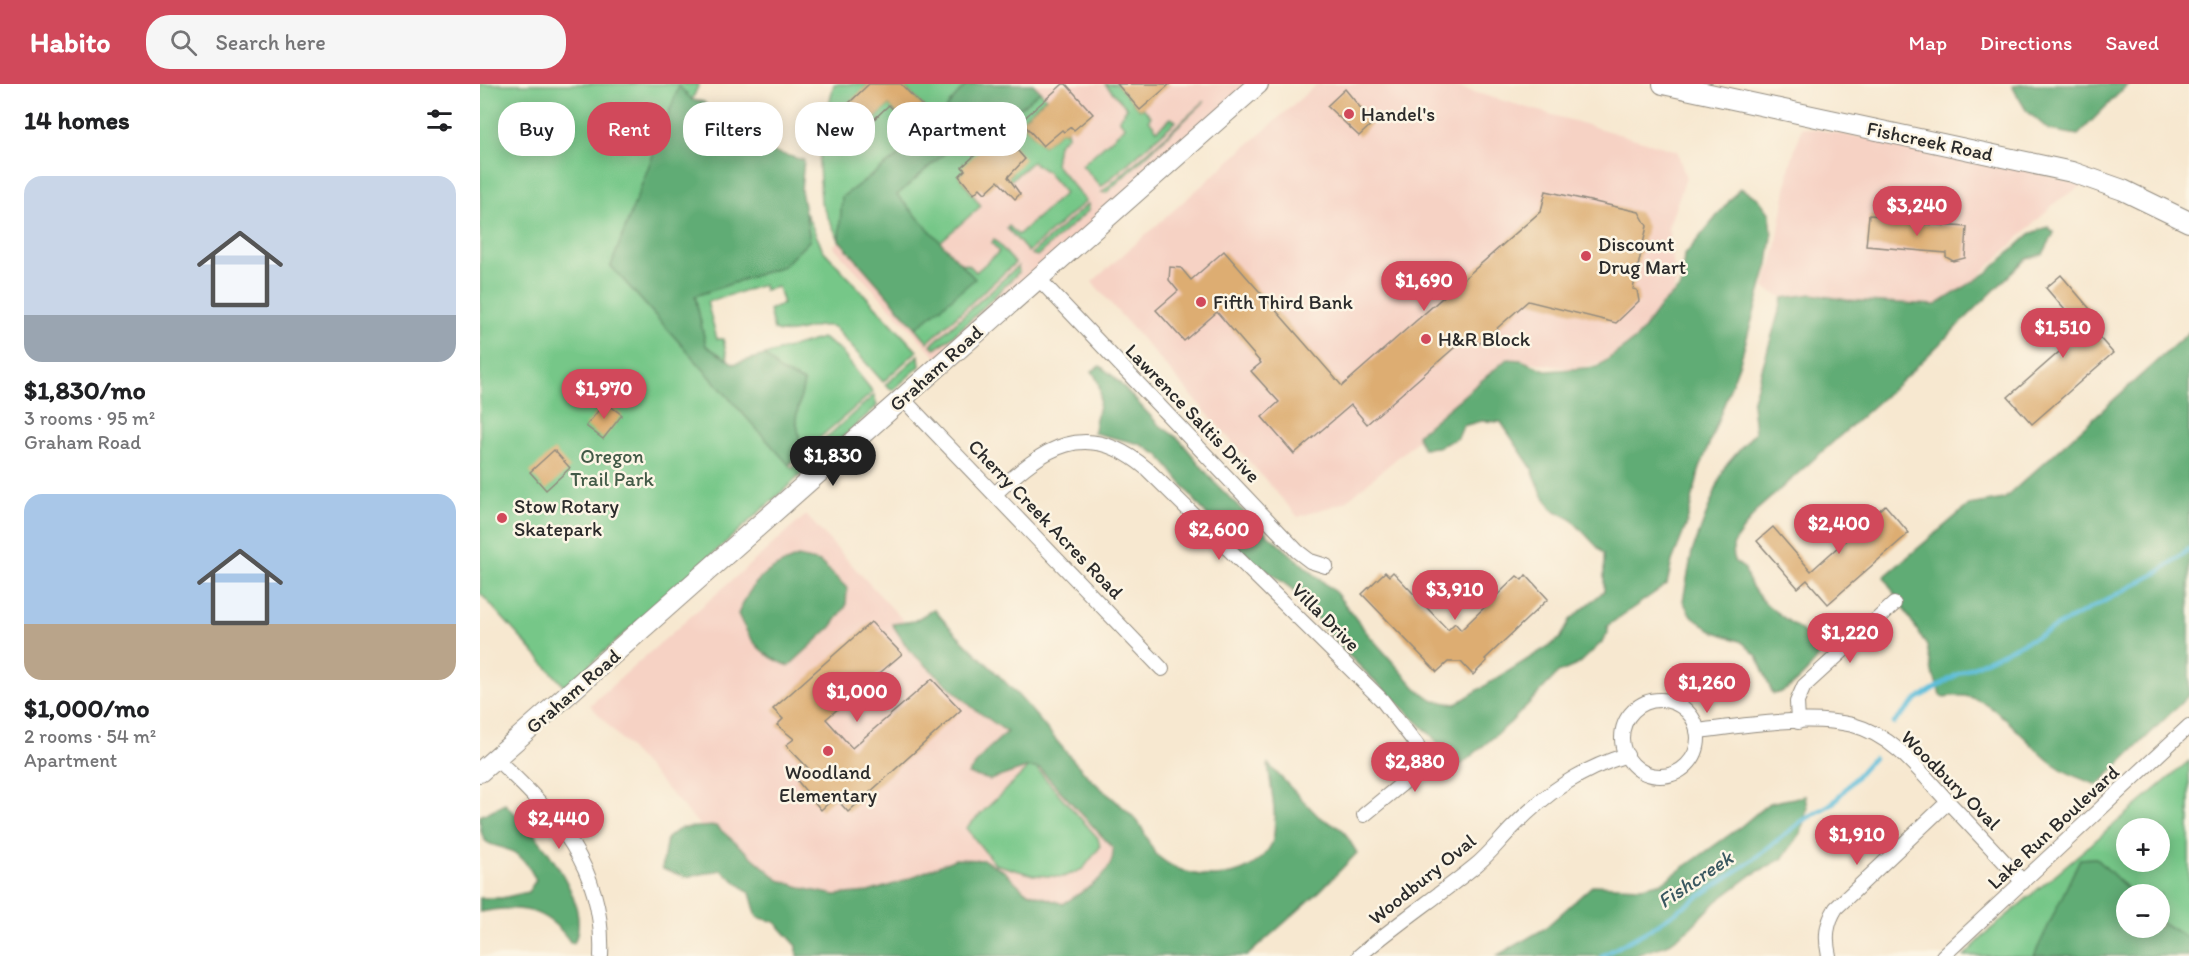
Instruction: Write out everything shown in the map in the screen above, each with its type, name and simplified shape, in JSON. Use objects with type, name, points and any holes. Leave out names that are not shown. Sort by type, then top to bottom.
[{"type":"main road","name":"Graham Road","points":[[480,772],[645,629],[902,398],[1258,84]]},
{"type":"main road","name":"Fishcreek Road","points":[[1663,84],[2072,172],[2138,196],[2189,222]]},
{"type":"street","name":"Lawrence Saltis Drive","points":[[1038,279],[1297,551],[1310,561],[1326,566]]},
{"type":"street","name":"Cherry Creek Acres Road","points":[[902,398],[1162,669]]},
{"type":"street","name":"Villa Drive","points":[[995,494],[1025,466],[1059,446],[1089,442],[1127,453],[1173,492],[1382,700],[1417,745],[1418,758],[1413,771],[1403,783],[1364,814]]},
{"type":"street","points":[[1798,722],[1797,702],[1804,686],[1894,604]]},
{"type":"street","points":[[1651,701],[1668,701],[1676,704],[1691,717],[1697,731],[1695,753],[1685,766],[1671,774],[1649,775],[1634,766],[1627,755],[1623,732],[1625,723],[1635,708],[1651,701]]},
{"type":"street","name":"Woodbury Oval","points":[[1697,731],[1798,722],[1843,723],[1871,731],[1902,753],[2023,882]]},
{"type":"street","name":"Lake Run Boulevard","points":[[1943,956],[2189,726]]},
{"type":"street","name":"Woodbury Oval","points":[[1359,956],[1422,904],[1477,865],[1530,810],[1559,785],[1598,764],[1627,755]]},
{"type":"street","points":[[495,758],[556,820],[582,857],[598,920],[601,956]]},
{"type":"street","points":[[1829,956],[1826,935],[1828,924],[1836,908],[1948,802]]},
{"type":"shaded area","points":[[1013,84],[1258,84],[942,363],[833,246],[933,156],[1027,156],[1027,102],[993,102]]},
{"type":"shaded area","points":[[1317,84],[1446,84],[1677,151],[1686,178],[1668,228],[1676,282],[1668,314],[1644,341],[1601,363],[1571,369],[1514,359],[1345,502],[1298,517],[1092,282]]},
{"type":"shaded area","points":[[1802,127],[1998,161],[2082,186],[2057,201],[1973,282],[1936,305],[1847,300],[1812,294],[1783,298],[1764,288],[1776,248],[1790,165]]},
{"type":"shaded area","name":"Woodland Elementary","points":[[806,515],[1141,878],[1055,956],[819,956],[590,705]]},
{"type":"green space","name":"Oregon Trail Park","points":[[480,84],[699,84],[692,100],[679,87],[671,108],[671,102],[587,102],[587,156],[653,156],[611,266],[792,468],[874,395],[877,406],[565,687],[480,593]]},
{"type":"green space","points":[[834,84],[869,84],[851,102],[830,102]]},
{"type":"green space","points":[[901,84],[967,84],[951,102],[918,102]]},
{"type":"green space","points":[[967,84],[1033,84],[1040,91],[1027,102],[951,102]]},
{"type":"green space","points":[[1105,84],[1117,84],[1140,110],[1143,108],[1151,116],[1149,120],[1157,130],[1171,118],[1176,121],[1101,187],[1082,165],[1125,127],[1119,119],[1127,108]]},
{"type":"green space","points":[[2128,84],[2078,135],[2049,130],[2026,110],[2012,86]]},
{"type":"green space","points":[[679,86],[692,100],[704,102],[683,102],[683,156],[783,154],[804,160],[801,190],[810,240],[783,266],[695,296],[706,346],[734,364],[765,355],[780,371],[804,382],[796,418],[802,453],[789,465],[611,266],[653,156],[671,156],[671,107]]},
{"type":"green space","points":[[1040,91],[1046,98],[1027,115],[1027,102]]},
{"type":"green space","points":[[1205,101],[1106,193],[1102,192]]},
{"type":"green space","points":[[887,107],[887,156],[898,156],[842,197],[839,240],[821,203],[820,156],[875,156],[875,118]]},
{"type":"green space","points":[[1027,128],[1043,146],[1062,130],[1064,132],[1067,130],[1068,135],[1058,144],[1055,164],[1086,201],[1028,252],[1007,228],[1009,226],[1018,235],[1065,193],[1046,171],[1032,162],[1010,181],[1008,177],[1012,173],[996,156],[1027,156]]},
{"type":"green space","points":[[898,156],[941,156],[897,195],[975,279],[916,328],[839,240],[842,197]]},
{"type":"green space","points":[[941,156],[976,156],[959,176],[981,206],[940,242],[897,195]]},
{"type":"green space","points":[[1740,188],[1758,198],[1770,214],[1772,236],[1768,264],[1740,362],[1699,471],[1686,526],[1672,561],[1667,584],[1607,626],[1608,633],[1602,642],[1579,664],[1558,673],[1510,723],[1456,769],[1448,762],[1432,736],[1343,650],[1292,589],[1228,542],[1159,455],[1140,444],[1094,433],[1100,402],[1100,388],[1092,371],[1100,366],[1113,376],[1158,424],[1179,439],[1215,483],[1259,527],[1336,593],[1367,633],[1416,688],[1434,701],[1456,704],[1560,639],[1570,620],[1604,591],[1604,554],[1571,519],[1552,509],[1542,494],[1531,467],[1501,422],[1481,421],[1463,426],[1458,438],[1438,447],[1423,448],[1417,435],[1507,359],[1521,360],[1548,371],[1597,367],[1637,338],[1661,305],[1681,287],[1684,256]]},
{"type":"green space","points":[[1088,204],[1089,210],[1037,256],[1031,254]]},
{"type":"green space","points":[[806,213],[823,250],[917,351],[883,382],[834,327],[819,326],[788,332],[774,330],[769,310],[783,304],[778,287],[764,290],[763,285],[707,302],[717,339],[723,339],[728,360],[706,346],[695,296],[783,266],[810,240]]},
{"type":"green space","points":[[2048,227],[2054,233],[2043,254],[2026,259],[1906,377],[1758,509],[1737,538],[1733,546],[1734,561],[1745,569],[1751,585],[1771,608],[1815,643],[1820,654],[1812,666],[1793,684],[1780,693],[1773,694],[1757,656],[1742,642],[1710,630],[1690,614],[1683,601],[1692,552],[1724,468],[1755,432],[1752,403],[1783,298],[1812,294],[1847,300],[1936,305],[1987,273],[2030,234]]},
{"type":"green space","points":[[994,239],[1015,263],[928,342],[916,328],[974,279],[960,263],[969,265],[976,272],[999,252],[992,243]]},
{"type":"green space","points":[[1018,266],[1019,272],[953,336],[935,348],[931,345]]},
{"type":"green space","points":[[2189,332],[2189,695],[2098,785],[2052,763],[2000,714],[1977,699],[1965,696],[1942,697],[1932,672],[1927,646],[1884,577],[1969,505],[2004,499]]},
{"type":"green space","points":[[822,338],[839,349],[873,392],[802,453],[796,418],[804,382],[780,371],[765,355]]},
{"type":"green space","points":[[919,355],[920,366],[893,390],[885,385]]},
{"type":"green space","points":[[798,557],[820,562],[847,588],[846,606],[831,627],[789,666],[770,657],[757,646],[738,614],[748,593],[760,578],[776,567]]},
{"type":"green space","points":[[934,609],[1020,698],[1088,776],[1138,822],[1156,854],[1172,866],[1186,872],[1218,876],[1249,867],[1261,858],[1271,845],[1275,828],[1268,764],[1319,817],[1343,830],[1357,853],[1320,891],[1247,956],[797,956],[797,946],[775,922],[757,917],[750,893],[721,870],[687,877],[662,869],[667,838],[681,828],[716,826],[779,880],[835,895],[868,892],[898,883],[955,859],[984,860],[1004,871],[1025,891],[1063,904],[1097,881],[1113,858],[1113,848],[1040,769],[1029,767],[990,780],[968,774],[987,750],[1007,732],[973,708],[909,650],[892,624],[914,621]]},
{"type":"green space","points":[[2189,761],[2189,939],[2170,927],[2170,884],[2123,884],[2096,858],[2080,859],[2035,956],[1964,956],[1991,929],[2116,823],[2116,872],[2170,872],[2170,818],[2122,818]]},
{"type":"green space","points":[[1029,767],[1035,767],[1098,838],[1100,847],[1083,869],[1063,877],[1033,875],[995,864],[966,828]]},
{"type":"green space","points":[[1805,796],[1807,808],[1801,833],[1782,859],[1753,874],[1717,901],[1690,928],[1667,945],[1633,956],[1496,956],[1544,929],[1593,885],[1642,887],[1663,882],[1739,828],[1769,803]]},
{"type":"green space","points":[[505,804],[546,849],[569,888],[576,907],[578,926],[574,943],[571,943],[552,922],[531,911],[508,909],[480,912],[480,898],[502,898],[528,892],[536,880],[527,864],[519,856],[490,844],[483,837],[480,816]]},
{"type":"green space","points":[[2096,858],[2123,884],[2116,884],[2116,938],[2170,938],[2170,927],[2189,939],[2189,956],[2034,956],[2080,859]]},
{"type":"building","points":[[869,84],[901,84],[918,102],[887,102],[887,107],[875,118],[875,102],[850,102]]},
{"type":"building","points":[[1063,84],[1066,84],[1093,114],[1074,130],[1071,127],[1064,132],[1062,130],[1043,146],[1027,128],[1027,116]]},
{"type":"building","points":[[1117,84],[1170,84],[1140,110]]},
{"type":"building","name":"Handel's","points":[[1345,89],[1373,123],[1359,136],[1327,106]]},
{"type":"building","points":[[974,156],[1022,156],[1025,159],[1008,177],[1020,194],[1015,199],[998,181],[985,193],[980,188],[974,194],[959,176],[965,170],[962,167]]},
{"type":"building","points":[[1546,191],[1639,212],[1647,226],[1633,289],[1637,290],[1639,301],[1616,323],[1528,301],[1479,344],[1470,334],[1367,424],[1351,405],[1294,454],[1262,417],[1279,402],[1251,371],[1261,363],[1217,312],[1184,341],[1156,310],[1178,291],[1169,280],[1170,267],[1181,268],[1191,280],[1224,251],[1342,386],[1541,211]]},
{"type":"building","points":[[1869,215],[1897,217],[1897,222],[1967,227],[1965,258],[1953,261],[1946,257],[1946,253],[1866,246]]},
{"type":"building","points":[[2061,275],[2101,322],[2092,329],[2113,353],[2032,424],[2008,397],[2083,331],[2046,288]]},
{"type":"building","points":[[605,402],[622,415],[603,439],[586,426]]},
{"type":"building","points":[[554,450],[570,468],[546,490],[530,472]]},
{"type":"building","points":[[1885,505],[1909,533],[1828,604],[1807,580],[1798,588],[1757,541],[1773,527],[1811,571]]},
{"type":"building","points":[[1385,572],[1389,576],[1393,572],[1448,630],[1455,623],[1461,630],[1517,576],[1522,580],[1526,575],[1548,599],[1485,659],[1487,661],[1473,675],[1461,662],[1448,662],[1437,672],[1362,594]]},
{"type":"building","points":[[871,622],[902,654],[826,719],[852,748],[932,679],[961,710],[848,812],[835,797],[821,810],[796,779],[808,768],[786,745],[794,739],[777,725],[783,719],[773,709]]},
{"type":"waterway","points":[[1894,723],[1917,699],[1958,674],[2048,631],[2159,572],[2189,549]]},
{"type":"waterway","name":"Fishcreek","points":[[1602,956],[1649,930],[1750,862],[1802,821],[1833,803],[1873,758]]},
{"type":"place","name":"Handel's","points":[[1349,114]]},
{"type":"place","name":"Discount Drug Mart","points":[[1586,256]]},
{"type":"place","name":"Fifth Third Bank","points":[[1201,302]]},
{"type":"place","name":"H&R Block","points":[[1426,339]]},
{"type":"place","name":"Stow Rotary Skatepark","points":[[502,518]]},
{"type":"place","name":"Woodland Elementary","points":[[828,751]]}]
